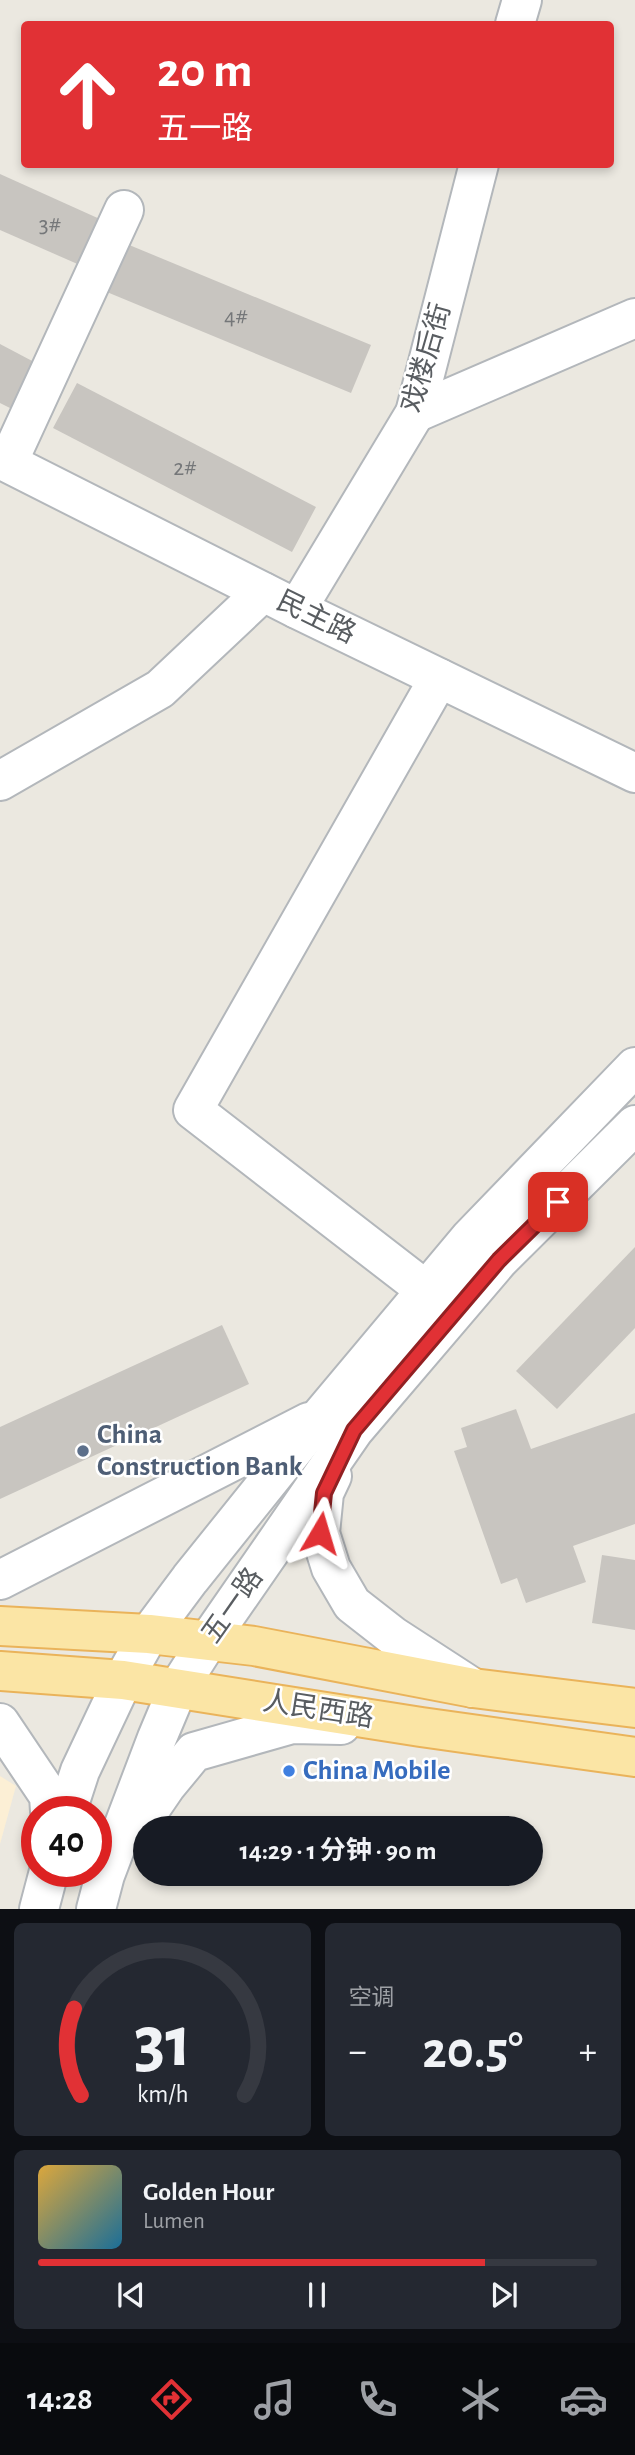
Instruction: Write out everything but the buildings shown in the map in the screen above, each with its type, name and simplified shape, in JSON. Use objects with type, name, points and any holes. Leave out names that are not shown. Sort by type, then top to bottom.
[{"type":"main road","name":"人民西路","points":[[0,1626],[149,1634],[254,1646],[473,1688],[635,1708]]},
{"type":"main road","name":"人民西路","points":[[0,1671],[123,1680],[421,1727],[635,1756]]},
{"type":"street","points":[[516,21],[522,0]]},
{"type":"street","name":"戏楼后街","points":[[297,609],[415,413],[478,168]]},
{"type":"street","points":[[4,460],[124,210]]},
{"type":"street","points":[[415,413],[635,318]]},
{"type":"street","name":"民主路","points":[[4,460],[297,609],[635,773]]},
{"type":"street","points":[[0,781],[160,689],[263,592]]},
{"type":"street","points":[[427,1291],[193,1110],[439,678]]},
{"type":"street","name":"五一路","points":[[101,1892],[178,1688],[337,1423],[427,1291],[470,1238],[635,1067]]},
{"type":"street","name":"五一路","points":[[72,1796],[80,1771],[123,1680],[149,1634],[337,1423],[635,1125]]},
{"type":"street","points":[[0,1580],[337,1423]]},
{"type":"street","points":[[337,1423],[324,1493],[320,1533],[331,1568],[352,1604],[393,1636],[473,1688]]},
{"type":"street","points":[[0,1723],[49,1796]]},
{"type":"street","points":[[101,1892],[166,1786],[194,1752],[292,1724],[421,1727]]},
{"type":"street","points":[[39,1909],[45,1887]]},
{"type":"shaded area","points":[[0,1776],[16,1786],[0,1844]]},
{"type":"place","name":"China Construction Bank","points":[[83,1451]]},
{"type":"place","name":"China Mobile","points":[[289,1771]]},
{"type":"route","points":[[320,1533],[324,1493],[354,1430],[499,1260],[558,1202]]}]
